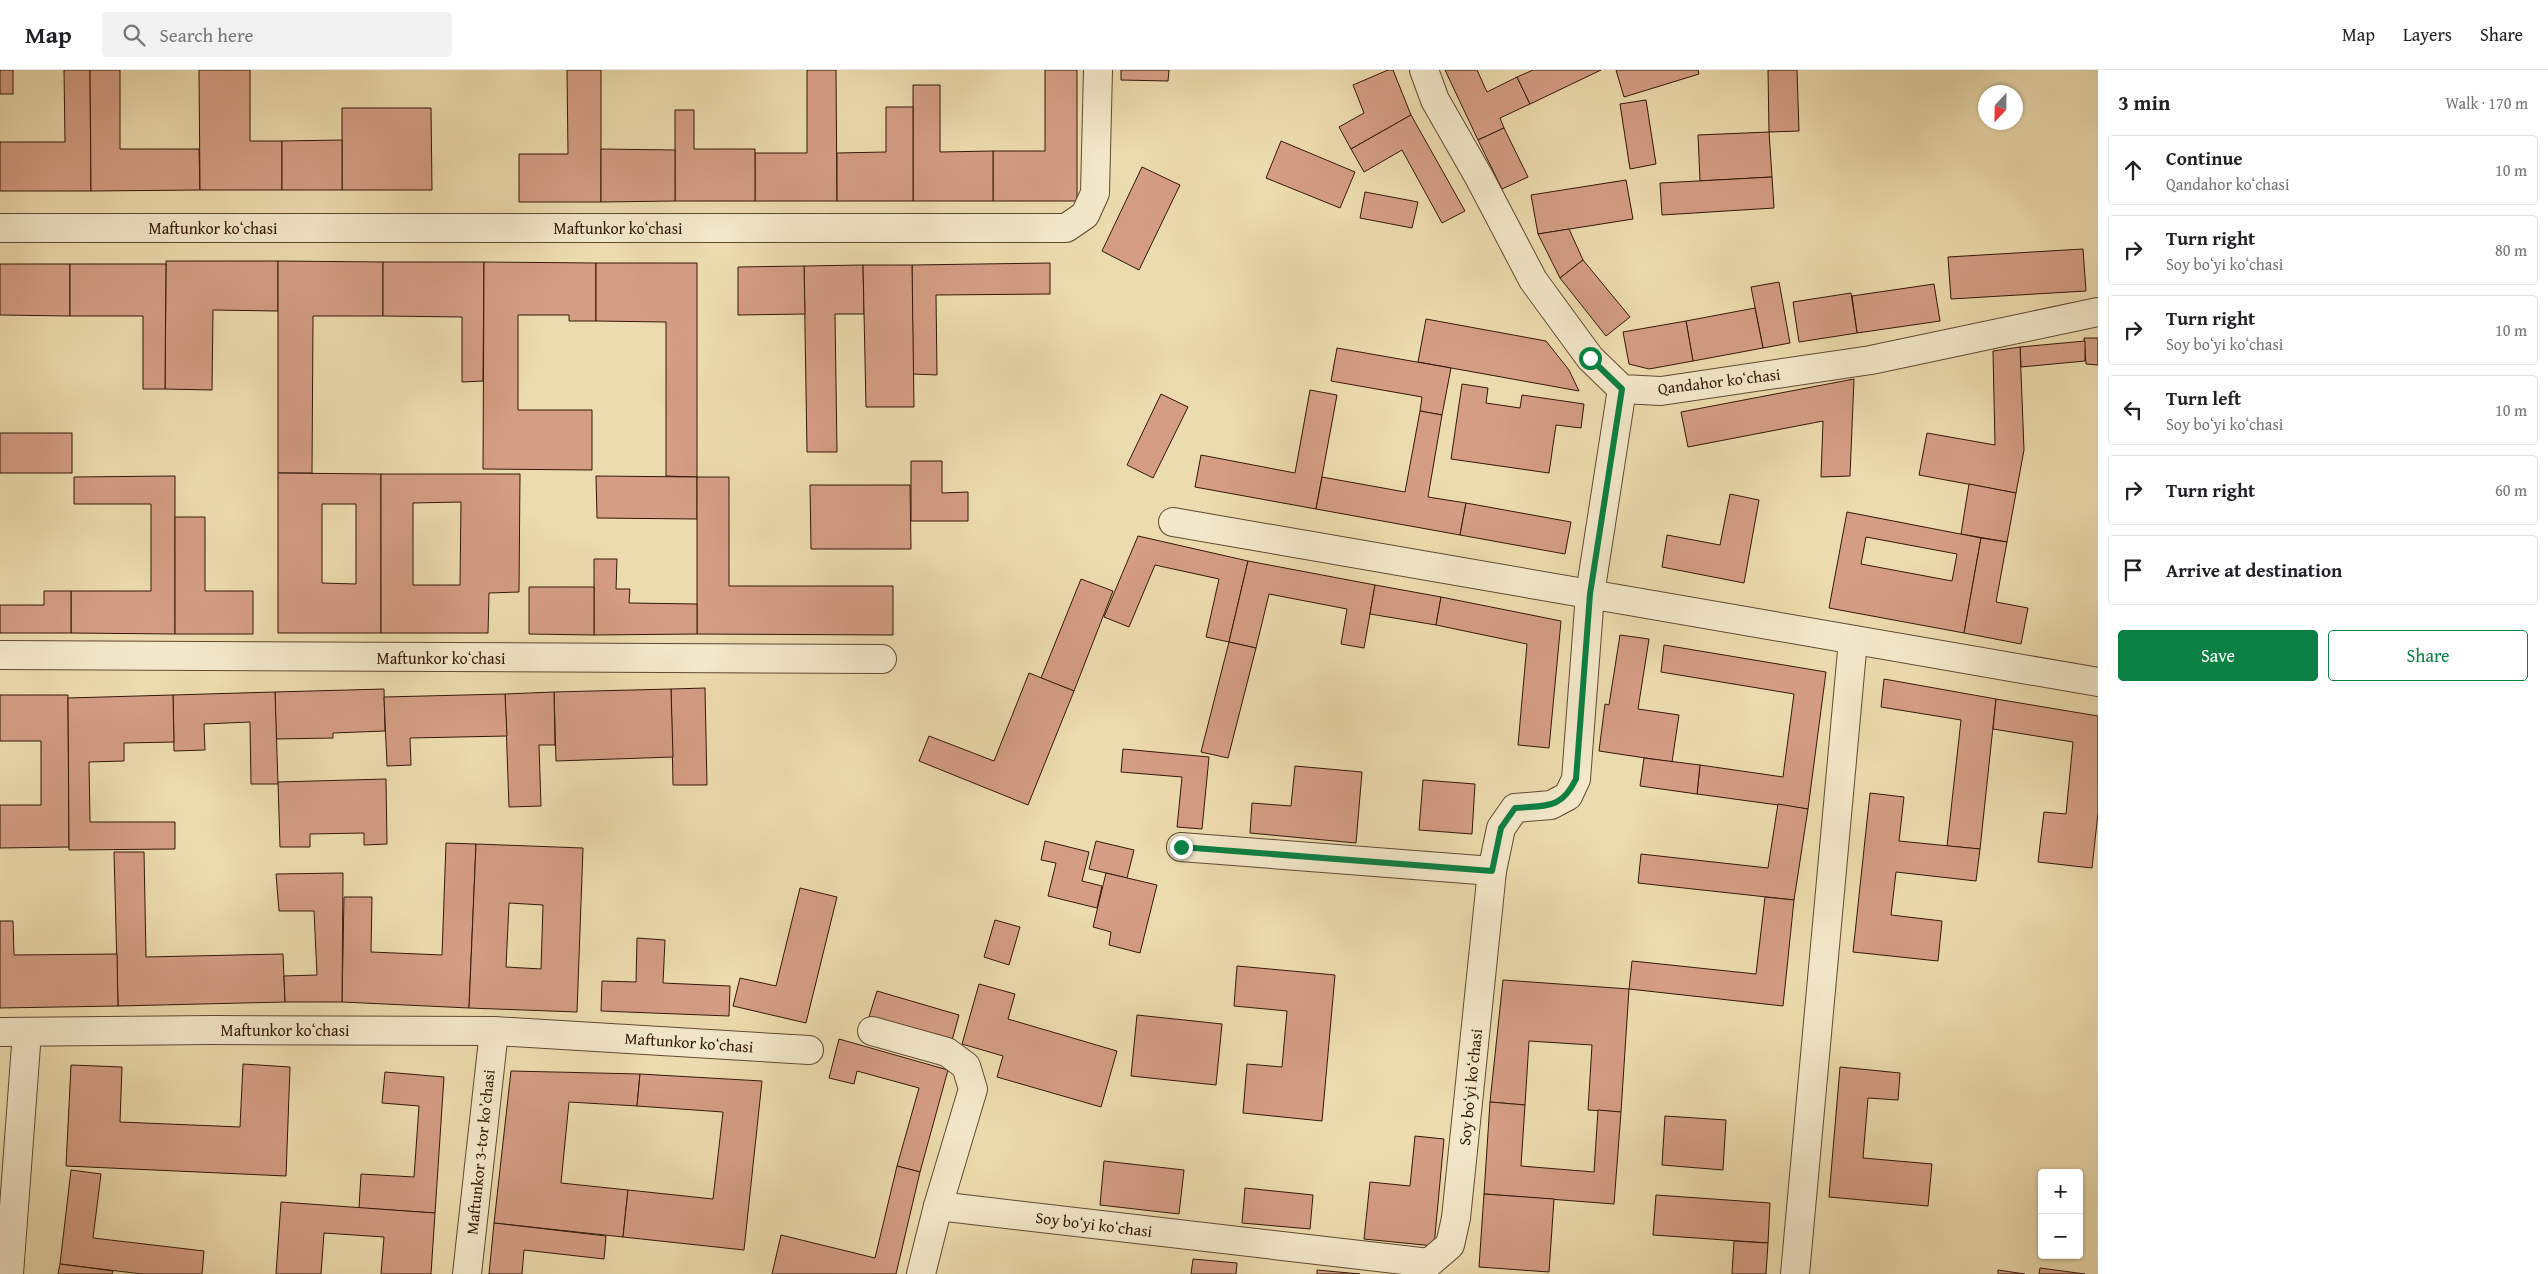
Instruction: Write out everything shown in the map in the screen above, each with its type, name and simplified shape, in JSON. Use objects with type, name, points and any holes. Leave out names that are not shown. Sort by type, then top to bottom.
[{"type":"street","name":"Maftunkor koʻchasi","points":[[0,228],[1066,228],[1085,215],[1095,194],[1098,70]]},
{"type":"street","points":[[1424,70],[1435,100],[1479,177],[1533,280],[1590,358],[1622,389]]},
{"type":"street","name":"Qandahor koʻchasi","points":[[1622,389],[1661,390],[1870,360],[2098,312]]},
{"type":"street","name":"Soy boʻyi koʻchasi","points":[[938,1206],[1429,1263],[1450,1245],[1456,1218],[1492,871],[1501,828],[1515,808],[1551,805],[1568,796],[1576,779],[1590,594],[1622,389]]},
{"type":"street","points":[[1173,522],[2098,682]]},
{"type":"street","points":[[1795,1274],[1853,640]]},
{"type":"street","name":"Maftunkor koʻchasi","points":[[0,655],[882,659]]},
{"type":"street","points":[[1181,847],[1492,871]]},
{"type":"street","name":"Maftunkor koʻchasi","points":[[0,1032],[213,1030],[494,1031],[809,1050]]},
{"type":"street","name":"Maftunkor 3-tor koʼchasi","points":[[467,1274],[494,1031]]},
{"type":"street","points":[[872,1031],[947,1052],[966,1066],[974,1089],[938,1206],[921,1274]]},
{"type":"street","points":[[9,1274],[27,1032]]},
{"type":"building","points":[[0,70],[13,70],[13,94],[0,94]]},
{"type":"building","points":[[64,70],[90,70],[91,191],[0,191],[0,142],[65,142]]},
{"type":"building","points":[[90,70],[120,70],[120,149],[199,149],[200,190],[91,191]]},
{"type":"building","points":[[199,70],[250,70],[250,141],[282,141],[282,190],[200,190]]},
{"type":"building","points":[[567,70],[601,70],[601,202],[519,202],[519,154],[568,154]]},
{"type":"building","points":[[807,70],[836,70],[837,201],[755,201],[755,153],[807,153]]},
{"type":"building","points":[[1045,70],[1077,70],[1077,201],[993,201],[993,151],[1045,151]]},
{"type":"building","points":[[1121,70],[1169,70],[1168,81],[1121,80]]},
{"type":"building","points":[[1388,70],[1393,70],[1411,115],[1351,149],[1339,127],[1364,113],[1353,85]]},
{"type":"building","points":[[1445,70],[1477,70],[1487,92],[1517,77],[1530,104],[1500,118],[1504,128],[1478,140]]},
{"type":"building","points":[[1533,70],[1601,70],[1530,104],[1517,77]]},
{"type":"building","points":[[1616,70],[1698,70],[1699,74],[1624,97]]},
{"type":"building","points":[[1768,70],[1797,70],[1799,131],[1769,132]]},
{"type":"building","points":[[913,85],[940,85],[940,152],[993,151],[993,201],[913,201]]},
{"type":"building","points":[[1646,100],[1656,164],[1630,169],[1620,104]]},
{"type":"building","points":[[886,107],[913,107],[913,201],[837,201],[837,153],[886,152]]},
{"type":"building","points":[[342,108],[431,108],[432,190],[342,190]]},
{"type":"building","points":[[675,110],[694,110],[694,149],[755,149],[755,201],[675,201]]},
{"type":"building","points":[[1411,115],[1465,211],[1442,223],[1402,150],[1364,172],[1351,149]]},
{"type":"building","points":[[1504,128],[1528,177],[1502,189],[1478,140]]},
{"type":"building","points":[[1769,132],[1772,177],[1700,181],[1698,135]]},
{"type":"building","points":[[342,140],[342,190],[282,190],[282,141]]},
{"type":"building","points":[[1281,141],[1355,172],[1340,208],[1266,178]]},
{"type":"building","points":[[601,149],[675,150],[675,201],[601,202]]},
{"type":"building","points":[[1142,167],[1180,185],[1139,270],[1102,251]]},
{"type":"building","points":[[1772,177],[1774,208],[1662,215],[1660,183]]},
{"type":"building","points":[[1626,180],[1633,219],[1538,234],[1531,195]]},
{"type":"building","points":[[1365,192],[1418,202],[1412,228],[1360,218]]},
{"type":"building","points":[[1569,229],[1583,260],[1560,278],[1538,234]]},
{"type":"building","points":[[2083,249],[2086,291],[1951,299],[1948,257]]},
{"type":"building","points":[[1583,260],[1630,317],[1606,336],[1560,278]]},
{"type":"building","points":[[166,261],[278,261],[278,311],[213,310],[212,390],[165,389]]},
{"type":"building","points":[[278,261],[383,262],[383,316],[313,316],[312,473],[278,473]]},
{"type":"building","points":[[383,262],[484,262],[483,381],[462,382],[462,317],[383,316]]},
{"type":"building","points":[[484,262],[596,263],[596,321],[569,321],[569,315],[518,315],[518,410],[592,410],[592,470],[483,469]]},
{"type":"building","points":[[596,263],[697,263],[697,477],[666,476],[666,322],[596,321]]},
{"type":"building","points":[[1050,263],[1050,294],[936,295],[937,375],[913,374],[912,265]]},
{"type":"building","points":[[0,264],[70,264],[70,316],[0,315]]},
{"type":"building","points":[[70,264],[166,264],[165,389],[143,389],[143,316],[70,316]]},
{"type":"building","points":[[863,265],[864,314],[835,314],[837,452],[807,452],[804,266]]},
{"type":"building","points":[[863,265],[912,265],[914,407],[866,407]]},
{"type":"building","points":[[804,266],[805,314],[738,315],[738,267]]},
{"type":"building","points":[[1779,282],[1790,343],[1763,348],[1751,287]]},
{"type":"building","points":[[1934,284],[1940,321],[1857,333],[1852,296]]},
{"type":"building","points":[[1851,293],[1857,333],[1799,342],[1793,302]]},
{"type":"building","points":[[1755,308],[1763,348],[1693,361],[1686,321]]},
{"type":"building","points":[[1426,319],[1546,341],[1569,370],[1579,391],[1418,362]]},
{"type":"building","points":[[1686,321],[1693,361],[1649,369],[1629,364],[1623,332]]},
{"type":"building","points":[[2084,338],[2098,338],[2098,365],[2086,364]]},
{"type":"building","points":[[2085,341],[2085,361],[2021,367],[2020,347]]},
{"type":"building","points":[[2020,347],[2024,450],[2016,493],[1919,475],[1927,433],[1995,445],[1993,351]]},
{"type":"building","points":[[1337,348],[1451,368],[1442,415],[1420,411],[1422,397],[1331,381]]},
{"type":"building","points":[[1854,379],[1850,476],[1821,477],[1823,421],[1688,447],[1681,412]]},
{"type":"building","points":[[1462,384],[1488,388],[1486,403],[1520,408],[1522,395],[1584,404],[1581,428],[1556,425],[1549,473],[1451,459]]},
{"type":"building","points":[[1310,390],[1337,395],[1316,509],[1195,487],[1201,455],[1295,473]]},
{"type":"building","points":[[1161,394],[1188,407],[1153,478],[1127,465]]},
{"type":"building","points":[[1420,411],[1442,415],[1428,497],[1466,503],[1460,535],[1316,509],[1322,477],[1405,492]]},
{"type":"building","points":[[0,433],[72,433],[72,473],[0,473]]},
{"type":"building","points":[[911,461],[942,461],[942,493],[968,492],[968,521],[911,521]]},
{"type":"building","points":[[278,473],[381,474],[381,633],[278,633]],"holes":[[[322,504],[356,504],[356,584],[322,583]]]},
{"type":"building","points":[[381,474],[520,474],[519,592],[489,593],[488,633],[381,633]],"holes":[[[461,502],[460,585],[413,585],[413,503]]]},
{"type":"building","points":[[175,476],[175,634],[71,633],[71,591],[151,591],[151,504],[74,504],[74,477]]},
{"type":"building","points":[[596,476],[697,477],[697,519],[597,518]]},
{"type":"building","points":[[697,477],[729,477],[729,586],[893,586],[893,635],[697,634]]},
{"type":"building","points":[[1969,484],[2016,493],[2007,542],[1961,534]]},
{"type":"building","points":[[810,485],[910,485],[911,549],[811,549]]},
{"type":"building","points":[[1730,494],[1759,500],[1744,583],[1662,567],[1667,535],[1720,545]]},
{"type":"building","points":[[1466,503],[1571,522],[1565,554],[1460,535]]},
{"type":"building","points":[[1847,512],[1981,538],[1964,633],[1829,608]],"holes":[[[1866,537],[1957,554],[1952,581],[1861,564]]]},
{"type":"building","points":[[175,517],[205,517],[205,591],[253,591],[253,634],[175,634]]},
{"type":"building","points":[[1138,536],[1248,561],[1229,642],[1206,637],[1219,579],[1155,565],[1129,627],[1104,617]]},
{"type":"building","points":[[1981,538],[2007,542],[1996,602],[2028,608],[2021,644],[1964,633]]},
{"type":"building","points":[[594,559],[617,559],[616,589],[630,589],[629,603],[697,604],[697,634],[594,635]]},
{"type":"building","points":[[1248,561],[1375,585],[1364,648],[1341,644],[1347,609],[1269,594],[1256,648],[1229,642]]},
{"type":"building","points":[[1081,579],[1113,591],[1074,691],[1041,678]]},
{"type":"building","points":[[1375,585],[1441,597],[1436,625],[1370,614]]},
{"type":"building","points":[[529,587],[594,587],[594,635],[529,634]]},
{"type":"building","points":[[44,591],[71,591],[71,633],[0,633],[0,605],[44,605]]},
{"type":"building","points":[[1441,597],[1561,621],[1549,748],[1518,745],[1527,644],[1436,625]]},
{"type":"building","points":[[1620,635],[1649,639],[1638,709],[1679,715],[1672,762],[1599,751],[1605,704],[1609,705]]},
{"type":"building","points":[[1229,642],[1256,648],[1228,758],[1201,752]]},
{"type":"building","points":[[1664,645],[1826,672],[1808,809],[1697,794],[1700,765],[1783,777],[1794,694],[1661,672]]},
{"type":"building","points":[[1029,673],[1074,691],[1028,805],[919,761],[929,736],[994,761]]},
{"type":"building","points":[[1884,679],[1996,699],[1980,849],[1947,846],[1961,720],[1881,707]]},
{"type":"building","points":[[705,688],[707,785],[673,785],[671,689]]},
{"type":"building","points":[[384,689],[385,731],[333,733],[333,738],[276,739],[275,692]]},
{"type":"building","points":[[671,689],[673,757],[556,761],[554,692]]},
{"type":"building","points":[[275,692],[278,784],[251,784],[250,722],[204,724],[205,750],[174,751],[173,695]]},
{"type":"building","points":[[554,692],[555,745],[539,745],[541,806],[509,807],[505,694]]},
{"type":"building","points":[[505,694],[507,736],[410,738],[411,765],[387,766],[384,697]]},
{"type":"building","points":[[0,695],[68,695],[69,847],[0,848],[0,805],[41,805],[41,741],[0,741]]},
{"type":"building","points":[[173,695],[174,742],[124,743],[124,761],[89,762],[90,822],[175,822],[175,849],[69,850],[68,698]]},
{"type":"building","points":[[1996,699],[2098,716],[2098,813],[2092,868],[2038,862],[2044,812],[2066,814],[2073,742],[1993,729]]},
{"type":"building","points":[[1123,749],[1209,757],[1202,829],[1177,827],[1182,777],[1121,772]]},
{"type":"building","points":[[1644,758],[1700,765],[1697,794],[1640,786]]},
{"type":"building","points":[[1295,766],[1362,772],[1356,843],[1250,833],[1252,803],[1291,806]]},
{"type":"building","points":[[386,779],[387,844],[364,845],[364,833],[310,834],[310,847],[280,847],[278,782]]},
{"type":"building","points":[[1423,780],[1475,784],[1472,834],[1419,830]]},
{"type":"building","points":[[1870,793],[1904,797],[1899,841],[1980,849],[1976,881],[1896,872],[1891,915],[1942,921],[1938,961],[1853,952]]},
{"type":"building","points":[[1778,804],[1808,809],[1794,900],[1638,883],[1641,854],[1768,868]]},
{"type":"building","points":[[1045,841],[1089,852],[1082,881],[1102,886],[1097,908],[1048,896],[1056,863],[1041,860]]},
{"type":"building","points":[[1096,841],[1134,850],[1127,878],[1089,869]]},
{"type":"building","points":[[446,843],[476,844],[469,1008],[342,1002],[344,897],[372,897],[371,952],[442,955]]},
{"type":"building","points":[[476,844],[583,848],[577,1012],[469,1008]],"holes":[[[509,903],[543,905],[541,969],[506,967]]]},
{"type":"building","points":[[114,852],[144,852],[146,957],[283,954],[285,1002],[118,1006]]},
{"type":"building","points":[[343,873],[342,1002],[285,1002],[284,976],[317,975],[314,911],[279,911],[276,874]]},
{"type":"building","points":[[1106,873],[1157,885],[1140,953],[1109,945],[1111,932],[1093,927]]},
{"type":"building","points":[[800,888],[837,897],[806,1023],[733,1006],[740,978],[776,986]]},
{"type":"building","points":[[1765,897],[1794,900],[1783,1006],[1629,989],[1632,961],[1756,974]]},
{"type":"building","points":[[995,920],[1020,927],[1009,965],[984,957]]},
{"type":"building","points":[[0,921],[13,921],[14,955],[117,954],[118,1006],[0,1008]]},
{"type":"building","points":[[637,938],[665,940],[663,983],[730,986],[729,1016],[601,1011],[602,981],[636,982]]},
{"type":"building","points":[[1237,966],[1335,975],[1322,1121],[1243,1113],[1247,1064],[1282,1067],[1287,1011],[1234,1006]]},
{"type":"building","points":[[1503,980],[1629,989],[1621,1112],[1588,1110],[1592,1045],[1529,1041],[1525,1105],[1490,1102]]},
{"type":"building","points":[[979,984],[1015,994],[1008,1019],[1117,1051],[1101,1107],[997,1077],[1003,1056],[962,1044]]},
{"type":"building","points":[[877,991],[959,1015],[951,1044],[868,1020]]},
{"type":"building","points":[[1137,1015],[1222,1024],[1216,1085],[1131,1076]]},
{"type":"building","points":[[839,1039],[948,1070],[920,1172],[897,1166],[919,1088],[857,1071],[854,1084],[829,1078]]},
{"type":"building","points":[[243,1064],[290,1067],[286,1176],[66,1166],[71,1065],[122,1067],[120,1122],[240,1127]]},
{"type":"building","points":[[1840,1067],[1900,1073],[1898,1100],[1868,1098],[1863,1158],[1932,1164],[1928,1206],[1829,1197]]},
{"type":"building","points":[[511,1071],[640,1074],[637,1106],[569,1102],[561,1183],[628,1190],[623,1237],[494,1223]]},
{"type":"building","points":[[385,1072],[444,1077],[435,1213],[359,1208],[361,1174],[414,1177],[419,1106],[382,1103]]},
{"type":"building","points":[[640,1074],[762,1081],[744,1250],[623,1237],[628,1190],[713,1199],[723,1112],[637,1106]]},
{"type":"building","points":[[1490,1102],[1525,1105],[1521,1166],[1594,1172],[1598,1110],[1621,1112],[1614,1204],[1484,1194]]},
{"type":"building","points":[[1665,1116],[1726,1120],[1723,1170],[1662,1165]]},
{"type":"building","points":[[1415,1136],[1444,1139],[1434,1246],[1364,1239],[1370,1182],[1410,1186]]},
{"type":"building","points":[[1104,1161],[1184,1170],[1179,1214],[1100,1205]]},
{"type":"building","points":[[897,1166],[920,1172],[896,1274],[772,1274],[781,1235],[875,1258]]},
{"type":"building","points":[[71,1170],[101,1174],[93,1238],[204,1251],[202,1274],[142,1274],[60,1264]]},
{"type":"building","points":[[1245,1188],[1313,1195],[1310,1229],[1242,1223]]},
{"type":"building","points":[[1484,1194],[1554,1199],[1549,1272],[1479,1267]]},
{"type":"building","points":[[1656,1195],[1770,1203],[1768,1243],[1653,1235]]},
{"type":"building","points":[[281,1202],[435,1213],[431,1274],[381,1274],[384,1237],[324,1233],[321,1274],[276,1274]]},
{"type":"building","points":[[494,1223],[606,1236],[604,1259],[524,1250],[522,1274],[489,1274]]},
{"type":"building","points":[[1734,1241],[1768,1243],[1766,1274],[1732,1274]]},
{"type":"building","points":[[1193,1259],[1237,1263],[1236,1274],[1191,1274]]},
{"type":"building","points":[[60,1264],[113,1271],[112,1274],[58,1274]]},
{"type":"building","points":[[2040,1268],[2085,1274],[2039,1274]]},
{"type":"building","points":[[1317,1270],[1360,1274],[1317,1274]]},
{"type":"building","points":[[1998,1270],[2025,1274],[1998,1274]]},
{"type":"route","points":[[1181,847],[1492,871],[1501,828],[1515,808],[1551,805],[1568,796],[1576,779],[1590,594],[1622,389],[1590,358]]}]
